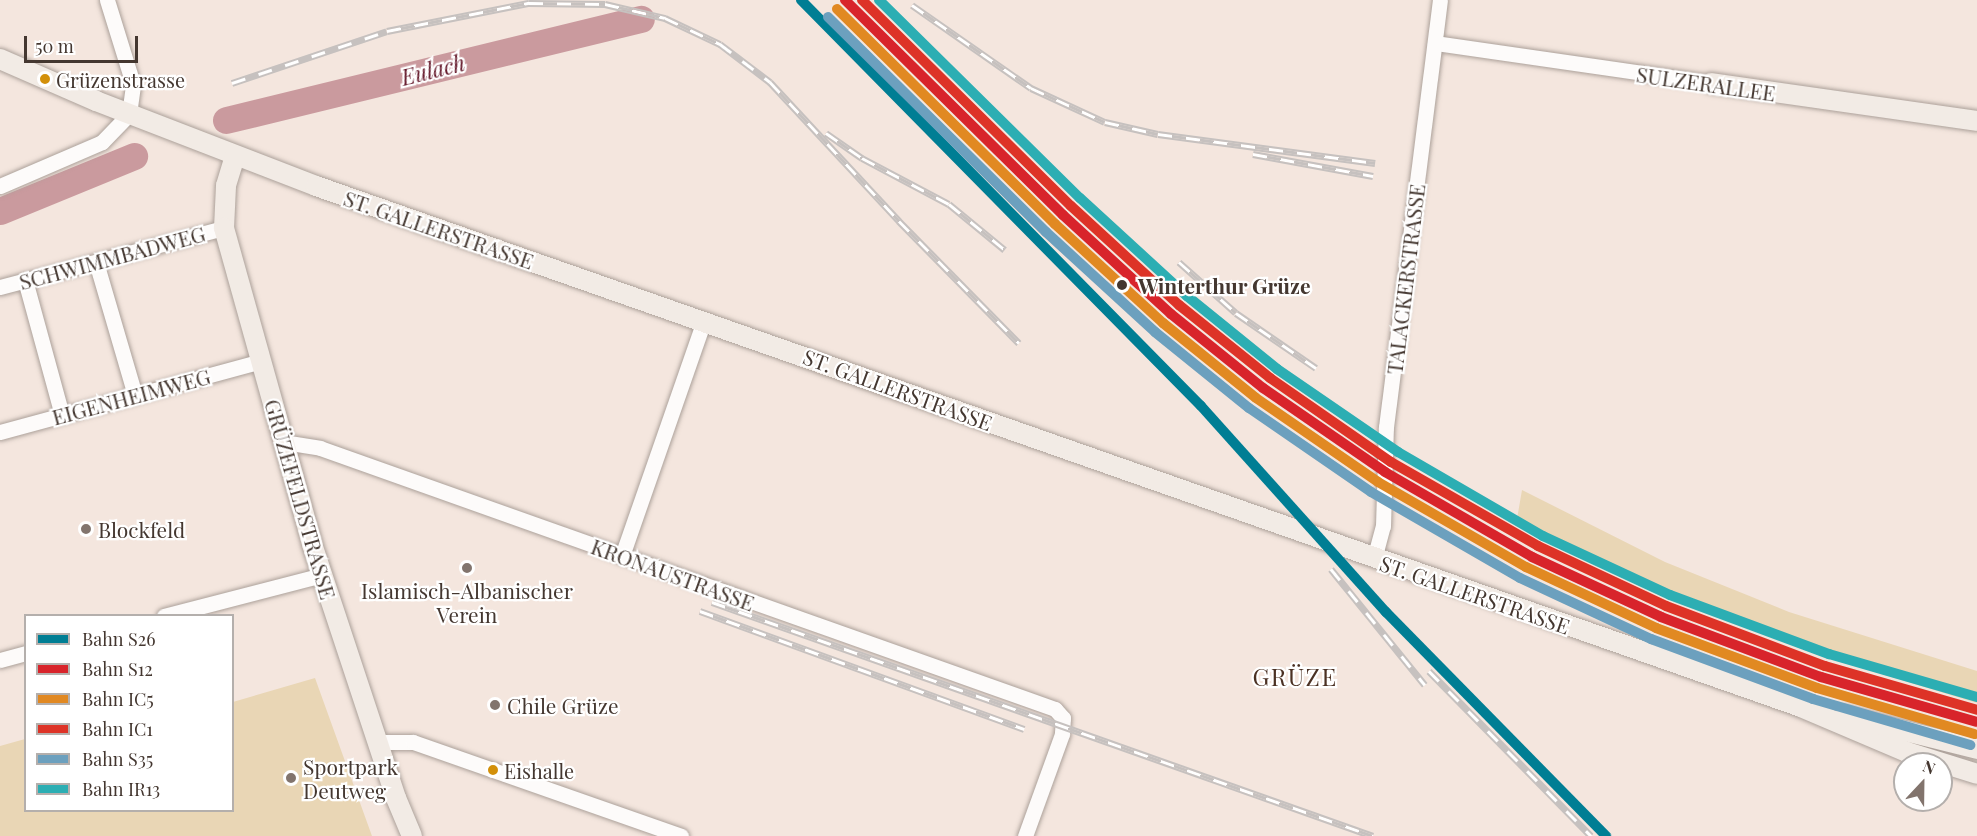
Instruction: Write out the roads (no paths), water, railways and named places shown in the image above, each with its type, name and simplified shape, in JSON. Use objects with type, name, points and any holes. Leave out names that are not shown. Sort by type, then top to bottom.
[{"type":"main road","name":"ST. GALLERSTRASSE","points":[[0,59],[235,156],[1374,559],[1801,707],[1907,752],[1977,774]]},
{"type":"main road","name":"SULZERALLEE","points":[[1711,83],[1977,121]]},
{"type":"main road","name":"GRÜZEFELDSTRASSE","points":[[235,156],[226,186],[224,228],[323,575],[377,742],[412,836]]},
{"type":"main road","name":"ST. GALLERSTRASSE","points":[[1801,707],[1912,730],[1977,749]]},
{"type":"street","points":[[0,186],[102,142],[129,114],[134,100],[133,84],[107,0]]},
{"type":"street","name":"TALACKERSTRASSE","points":[[1374,559],[1383,526],[1386,427],[1440,0]]},
{"type":"street","name":"SULZERALLEE","points":[[1435,43],[1711,83]]},
{"type":"street","name":"SCHWIMMBADWEG","points":[[0,287],[224,228]]},
{"type":"street","points":[[96,262],[135,395]]},
{"type":"street","points":[[25,280],[62,415]]},
{"type":"street","points":[[621,556],[704,321]]},
{"type":"street","name":"EIGENHEIMWEG","points":[[0,432],[262,361]]},
{"type":"street","name":"KRONAUSTRASSE","points":[[284,442],[320,448],[1060,714],[1062,734],[1025,836]]},
{"type":"street","points":[[168,614],[323,575]]},
{"type":"street","points":[[0,660],[24,654]]},
{"type":"street","points":[[377,742],[413,742],[681,836]]},
{"type":"waterway","name":"Eulach","points":[[226,120],[641,19]]},
{"type":"waterway","name":"Eulach","points":[[0,211],[134,156]]},
{"type":"railway","points":[[232,83],[387,31],[529,3],[605,4],[665,18],[720,44],[770,82],[899,221],[1019,343]]},
{"type":"railway","points":[[912,5],[1031,88],[1105,122],[1158,134],[1375,163]]},
{"type":"railway","points":[[826,133],[862,158],[949,204],[1005,250]]},
{"type":"railway","points":[[1253,154],[1373,176]]},
{"type":"railway","points":[[1179,262],[1236,313],[1316,368]]},
{"type":"railway","points":[[1331,569],[1425,685]]},
{"type":"railway","points":[[712,602],[1373,836]]},
{"type":"railway","points":[[700,611],[1024,729]]},
{"type":"railway","points":[[1429,671],[1591,836]]},
{"type":"rail line","name":"S26","points":[[801,0],[1201,406],[1386,612],[1606,836]]},
{"type":"rail line","name":"S12","points":[[845,0],[1063,215],[1171,314],[1263,388],[1385,472],[1532,557],[1661,617],[1821,677],[1977,722]]},
{"type":"rail line","name":"IC1","points":[[862,0],[1071,206],[1179,305],[1270,378],[1391,462],[1538,546],[1666,606],[1825,666],[1977,710]]},
{"type":"rail line","name":"IR13","points":[[879,0],[1080,198],[1187,296],[1277,369],[1398,452],[1543,536],[1670,595],[1829,654],[1977,697]]},
{"type":"rail line","name":"IC5","points":[[837,9],[1055,224],[1163,323],[1256,398],[1378,482],[1526,567],[1656,628],[1817,688],[1974,734]]},
{"type":"rail line","name":"S35","points":[[828,17],[1046,232],[1155,332],[1249,408],[1371,492],[1520,578],[1651,639],[1813,699],[1970,745]]},
{"type":"place","name":"Grüzenstrasse","points":[[45,79]]},
{"type":"place","name":"Winterthur Grüze","points":[[1122,285]]},
{"type":"place","name":"Blockfeld","points":[[86,529]]},
{"type":"place","name":"Islamisch-Albanischer Verein","points":[[467,568]]},
{"type":"place","name":"Chile Grüze","points":[[495,705]]},
{"type":"place","name":"Eishalle","points":[[493,770]]},
{"type":"place","name":"Sportpark Deutweg","points":[[291,778]]},
{"type":"district","name":"GRÜZE","points":[[1295,677]]}]
